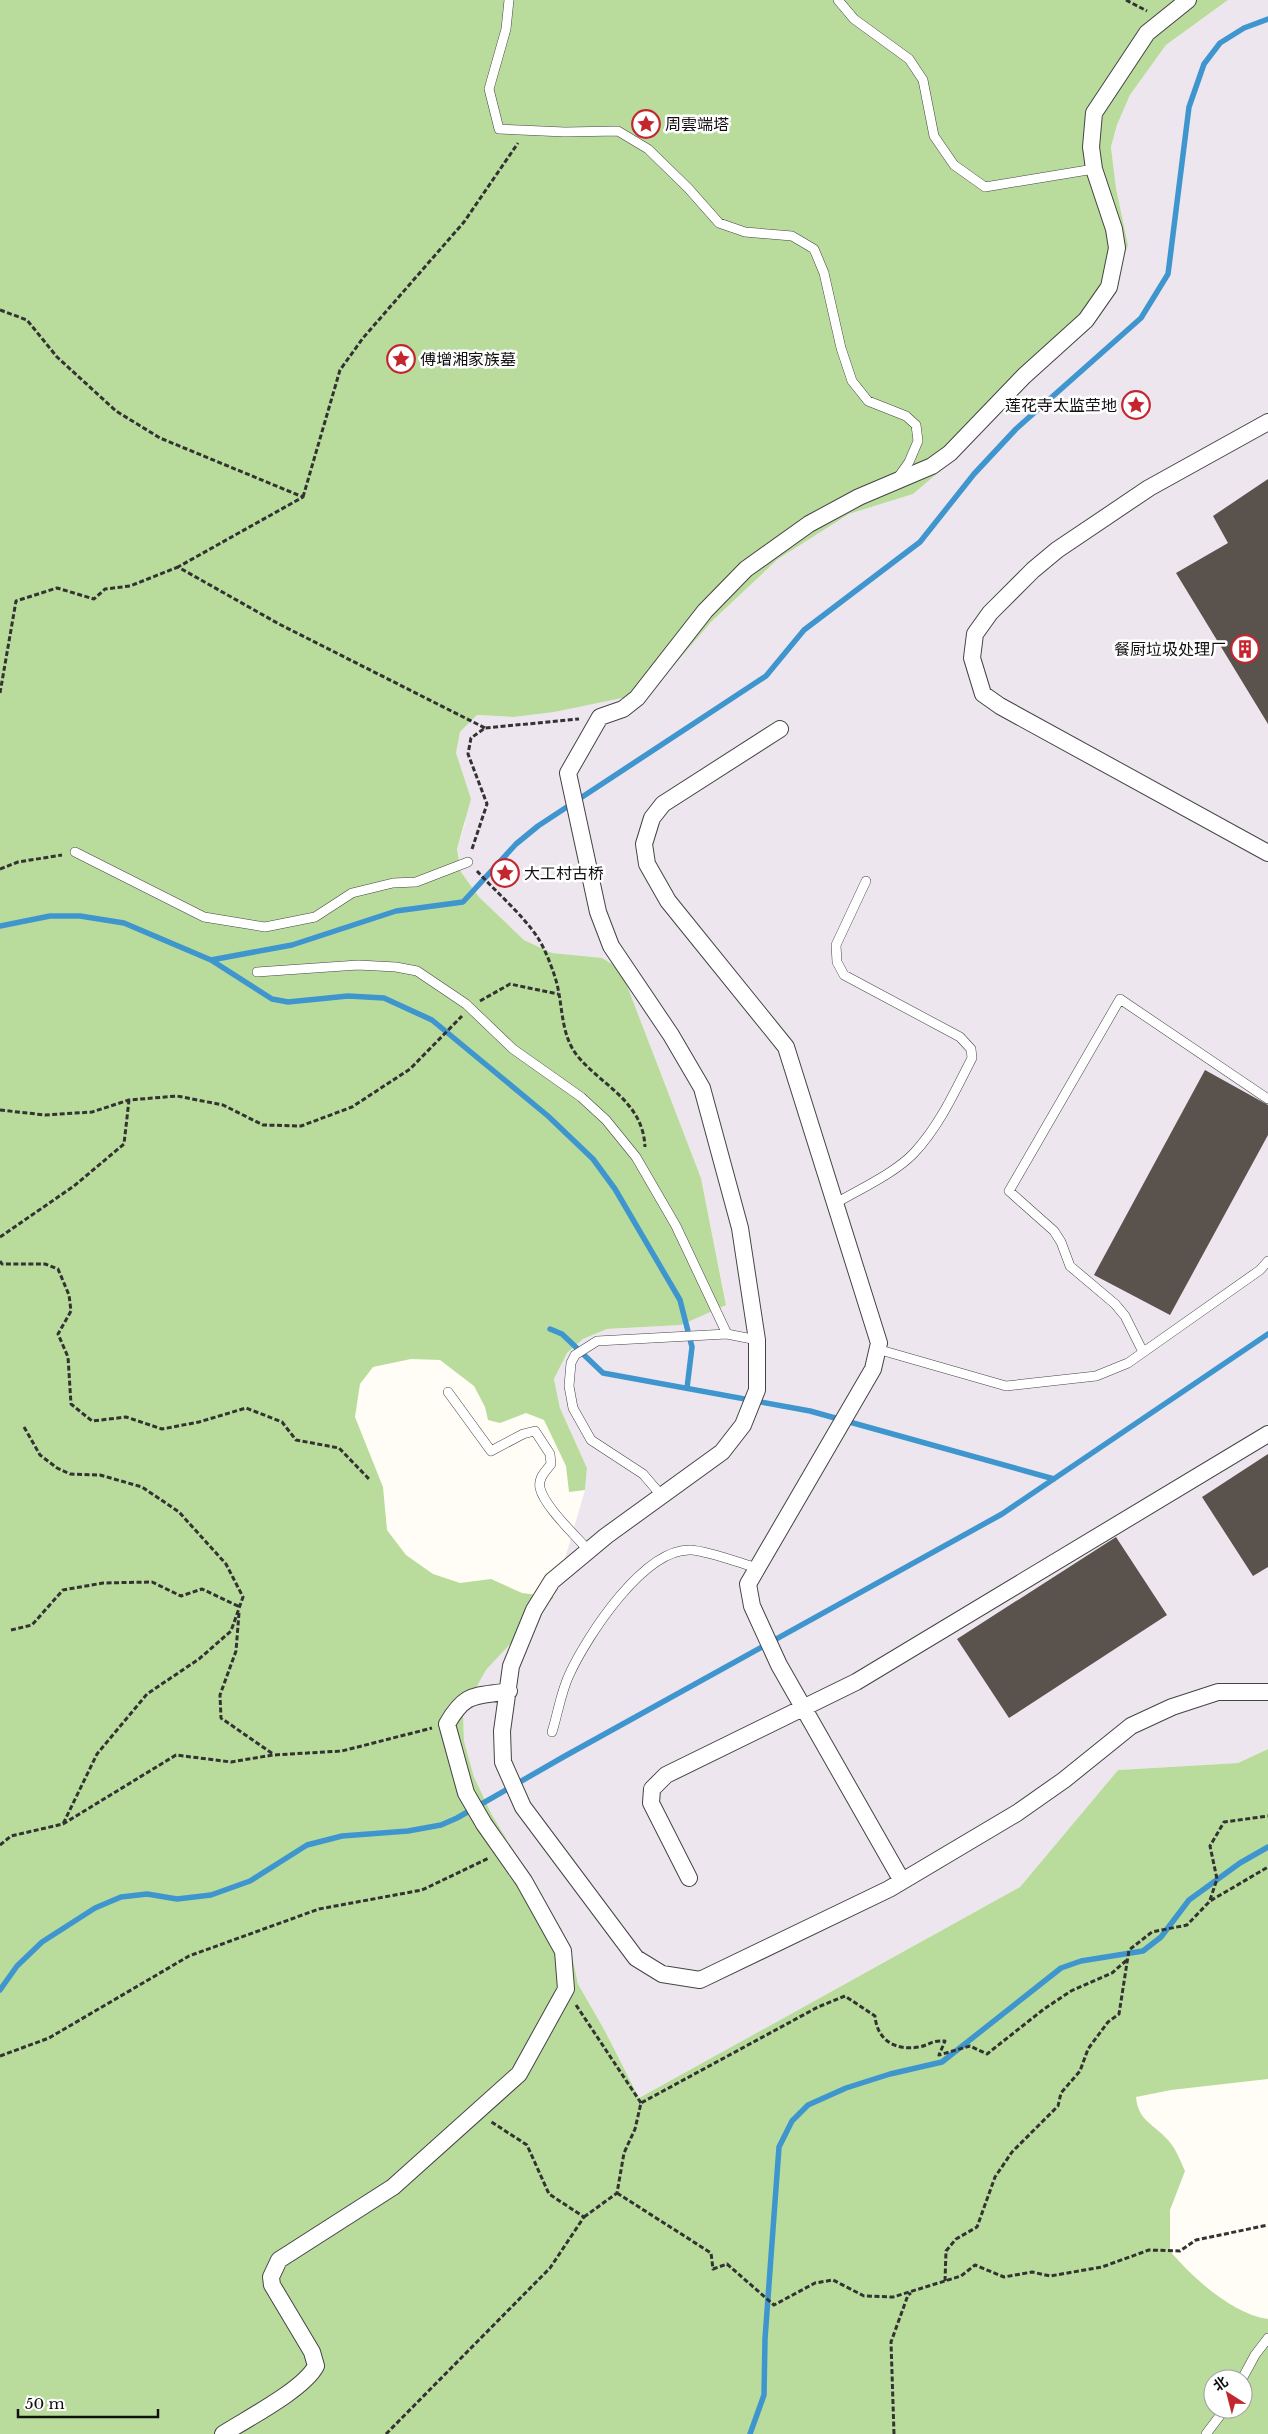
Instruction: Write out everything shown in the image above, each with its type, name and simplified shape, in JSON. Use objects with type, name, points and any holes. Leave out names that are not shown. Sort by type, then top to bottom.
[{"type":"street","points":[[1188,0],[1146,33],[1094,112],[1091,147],[1094,169],[1114,229],[1117,248],[1109,286],[1086,320],[1024,376],[950,453],[932,466],[859,497],[809,524],[746,569],[705,611],[637,698],[623,710],[600,717],[568,773],[598,912],[611,946],[671,1035],[702,1088],[740,1228],[757,1340],[756,1392],[743,1425],[722,1452],[588,1550],[552,1581],[534,1610],[511,1666],[502,1731],[503,1762],[521,1802],[636,1958],[662,1974],[700,1980],[902,1881],[1017,1813],[1064,1780],[1131,1726],[1172,1707],[1218,1692],[1268,1692]]},
{"type":"street","points":[[1268,422],[1149,488],[1051,555],[1033,570],[990,613],[975,634],[972,658],[983,694],[1000,706],[1268,853]]},
{"type":"street","points":[[780,729],[663,804],[652,818],[644,844],[647,864],[668,901],[786,1047],[879,1343],[873,1369],[854,1404],[748,1584],[752,1606],[779,1664],[902,1881]]},
{"type":"street","points":[[689,1878],[651,1803],[652,1789],[666,1775],[856,1682],[1268,1434]]},
{"type":"street","points":[[223,2434],[295,2388],[310,2376],[316,2366],[312,2352],[272,2285],[271,2277],[280,2260],[393,2187],[519,2074],[566,1990],[563,1951],[524,1881],[502,1852],[466,1793],[447,1724],[464,1699],[509,1691]]},
{"type":"lane","points":[[509,0],[506,30],[489,89],[499,129],[618,131],[648,149],[688,188],[719,224],[745,232],[792,236],[814,249],[824,273],[841,348],[852,381],[868,401],[906,416],[916,425],[918,441],[909,462],[894,483]]},
{"type":"lane","points":[[838,0],[854,19],[910,59],[924,80],[934,136],[954,165],[985,187],[1094,169]]},
{"type":"lane","points":[[75,852],[204,917],[265,927],[315,917],[352,893],[393,883],[416,882],[468,862]]},
{"type":"lane","points":[[836,1203],[882,1176],[912,1154],[937,1124],[972,1058],[972,1048],[960,1037],[844,975],[837,962],[836,945],[866,881]]},
{"type":"lane","points":[[257,972],[358,965],[417,971],[471,1009],[514,1049],[562,1082],[594,1108],[636,1157],[676,1226],[727,1334]]},
{"type":"lane","points":[[1143,1352],[1125,1316],[1070,1266],[1061,1242],[1054,1231],[1009,1191],[1120,999],[1268,1099]]},
{"type":"lane","points":[[878,1349],[1006,1386],[1096,1376],[1128,1363],[1260,1270],[1268,1261]]},
{"type":"lane","points":[[661,1495],[643,1474],[591,1440],[580,1423],[573,1408],[569,1386],[571,1363],[575,1354],[597,1341],[727,1334],[757,1340]]},
{"type":"lane","points":[[448,1392],[491,1450],[523,1434],[535,1431],[550,1454],[551,1464],[541,1478],[540,1489],[548,1502],[588,1550]]},
{"type":"lane","points":[[552,1732],[569,1674],[589,1638],[630,1582],[669,1553],[691,1550],[758,1568]]},
{"type":"lane","points":[[1247,2369],[1268,2338]]},
{"type":"lane","points":[[1206,2434],[1217,2419]]},
{"type":"path","points":[[1126,0],[1154,15],[1159,23]]},
{"type":"path","points":[[0,693],[16,602],[56,588],[94,599],[105,589],[130,586],[178,567],[303,497],[340,370],[363,338],[464,222],[526,130]]},
{"type":"path","points":[[0,310],[27,320],[56,357],[116,411],[160,438],[303,497]]},
{"type":"path","points":[[178,567],[279,624],[485,728]]},
{"type":"path","points":[[600,717],[485,728],[471,738],[468,754],[487,804],[468,862],[538,938],[555,977],[564,1030],[570,1045],[580,1059],[625,1099],[639,1119],[645,1138],[643,1170]]},
{"type":"path","points":[[0,868],[18,862],[75,852]]},
{"type":"path","points":[[0,1110],[45,1115],[92,1112],[129,1100],[177,1096],[223,1105],[263,1125],[301,1126],[352,1107],[410,1069],[452,1025],[489,995],[510,984],[558,994]]},
{"type":"path","points":[[0,1237],[74,1186],[124,1144],[129,1100]]},
{"type":"path","points":[[0,1261],[2,1264],[45,1264],[58,1269],[69,1295],[71,1311],[58,1334],[68,1357],[70,1404],[92,1421],[126,1417],[162,1429],[199,1422],[246,1408],[282,1422],[296,1440],[339,1448],[369,1480]]},
{"type":"path","points":[[24,1427],[40,1455],[56,1468],[70,1474],[100,1475],[142,1487],[178,1512],[226,1564],[243,1597],[231,1631],[199,1659],[146,1694],[97,1754],[63,1824]]},
{"type":"path","points":[[11,1630],[32,1625],[64,1590],[103,1583],[152,1582],[181,1596],[202,1589],[240,1607]]},
{"type":"path","points":[[240,1607],[236,1651],[220,1695],[220,1718],[273,1755]]},
{"type":"path","points":[[0,1845],[11,1836],[63,1824],[176,1755],[230,1762],[273,1755],[342,1751],[447,1724]]},
{"type":"path","points":[[1210,1901],[1217,1879],[1210,1846],[1224,1822],[1268,1816]]},
{"type":"path","points":[[0,2056],[49,2038],[188,1956],[320,1909],[422,1890],[502,1852]]},
{"type":"path","points":[[945,2282],[946,2251],[956,2239],[977,2227],[995,2177],[1012,2152],[1058,2106],[1061,2093],[1080,2071],[1088,2049],[1108,2022],[1119,2014],[1129,1950],[1152,1932],[1187,1925],[1210,1901],[1268,1867]]},
{"type":"path","points":[[641,2103],[799,2016],[845,1996],[875,2016],[876,2029],[886,2041],[895,2045],[919,2047],[933,2040],[945,2040],[939,2055],[970,2046],[987,2054],[1044,2009],[1078,1988],[1112,1973],[1128,1959]]},
{"type":"path","points":[[386,2434],[550,2268],[584,2217],[617,2193],[624,2153],[635,2129],[641,2103],[566,1990]]},
{"type":"path","points":[[475,2112],[527,2145],[549,2194],[584,2217]]},
{"type":"path","points":[[617,2193],[711,2253],[713,2269],[727,2264],[774,2305],[814,2283],[833,2280],[864,2296],[893,2297],[945,2282],[960,2276],[975,2265],[1004,2277],[1032,2272],[1050,2276],[1102,2267],[1149,2250],[1180,2252],[1196,2240],[1268,2225]]},
{"type":"path","points":[[894,2434],[891,2342],[908,2295],[916,2290]]},
{"type":"shaded area","points":[[1228,0],[1268,0],[1268,1749],[1238,1763],[1118,1770],[1020,1887],[639,2098],[605,2031],[578,1984],[571,1951],[562,1930],[492,1815],[474,1777],[464,1741],[463,1711],[486,1670],[554,1596],[585,1490],[587,1468],[560,1408],[554,1379],[567,1353],[583,1339],[607,1329],[681,1325],[726,1304],[701,1178],[628,988],[602,959],[552,953],[524,940],[479,897],[461,872],[457,849],[465,823],[456,753],[460,732],[477,715],[513,717],[711,622],[778,559],[849,514],[913,494],[1128,245],[1116,188],[1111,147],[1117,125],[1130,95],[1166,45]]},
{"type":"green space","points":[[0,0],[1228,0],[1166,45],[1130,95],[1117,125],[1111,147],[1116,188],[1128,245],[1113,288],[960,454],[913,494],[849,514],[778,559],[711,622],[651,692],[554,712],[513,717],[477,715],[460,732],[456,753],[471,799],[457,849],[461,872],[479,897],[524,940],[552,953],[602,958],[617,967],[628,988],[701,1178],[726,1305],[681,1325],[607,1329],[583,1339],[567,1353],[554,1379],[560,1408],[587,1468],[585,1490],[569,1492],[566,1466],[544,1420],[526,1413],[500,1423],[488,1420],[485,1407],[474,1386],[440,1360],[411,1359],[373,1367],[360,1384],[355,1417],[383,1487],[387,1530],[406,1555],[433,1574],[460,1583],[491,1579],[522,1593],[554,1597],[486,1670],[463,1711],[464,1741],[474,1777],[492,1815],[562,1930],[571,1951],[578,1984],[605,2031],[639,2098],[1020,1887],[1118,1770],[1238,1763],[1268,1749],[1268,2079],[1171,2090],[1136,2097],[1137,2105],[1143,2117],[1171,2143],[1185,2171],[1170,2210],[1170,2251],[1214,2293],[1241,2310],[1254,2316],[1268,2319],[1268,2434],[0,2434]]},
{"type":"building","name":"餐厨垃圾处理厂","points":[[1268,479],[1268,724],[1176,573],[1228,543],[1213,516]]},
{"type":"building","points":[[1205,1070],[1268,1105],[1268,1135],[1170,1315],[1094,1275]]},
{"type":"building","points":[[1268,1454],[1268,1567],[1253,1576],[1202,1497]]},
{"type":"building","points":[[1116,1537],[1167,1615],[1009,1718],[957,1639]]},
{"type":"waterway","points":[[0,926],[50,916],[80,916],[124,923],[211,960],[292,945],[396,911],[463,902],[516,844],[538,826],[766,676],[804,630],[920,542],[974,474],[1016,429],[1141,318],[1168,274],[1189,107],[1204,64],[1220,43],[1244,28],[1268,19]]},
{"type":"waterway","points":[[211,960],[272,999],[288,1002],[348,996],[384,998],[432,1020],[548,1116],[593,1159],[615,1189],[680,1300],[692,1347],[687,1388]]},
{"type":"waterway","points":[[550,1329],[562,1334],[603,1373],[810,1411],[1054,1479]]},
{"type":"waterway","points":[[0,1990],[17,1966],[42,1942],[95,1908],[121,1897],[147,1894],[177,1899],[211,1895],[250,1881],[307,1845],[342,1836],[408,1831],[441,1825],[457,1818],[565,1756],[1002,1514],[1268,1334]]},
{"type":"waterway","points":[[750,2434],[764,2395],[765,2339],[779,2147],[792,2121],[808,2105],[846,2088],[890,2074],[942,2062],[1061,1968],[1081,1961],[1143,1951],[1161,1937],[1189,1900],[1240,1863],[1268,1847]]},
{"type":"place","name":"周雲端塔","points":[[646,124]]},
{"type":"place","name":"傅增湘家族墓","points":[[401,359]]},
{"type":"place","name":"莲花寺太监茔地","points":[[1136,405]]},
{"type":"place","name":"餐厨垃圾处理厂","points":[[1245,649]]},
{"type":"place","name":"大工村古桥","points":[[505,873]]}]
